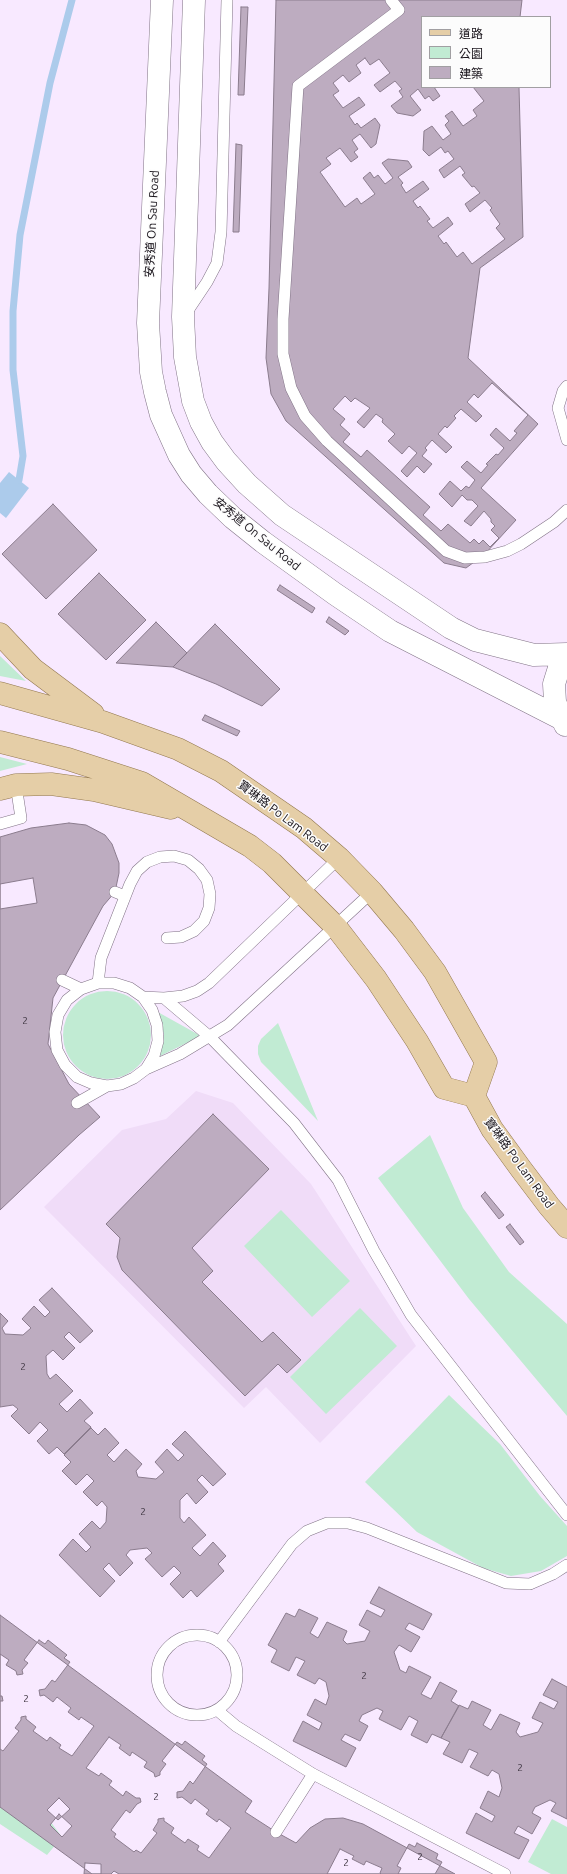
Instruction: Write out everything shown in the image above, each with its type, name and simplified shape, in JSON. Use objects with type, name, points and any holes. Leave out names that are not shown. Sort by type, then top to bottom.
[{"type":"main road","name":"安秀道 On Sau Road","points":[[162,0],[148,323],[155,392],[161,415],[179,455],[191,474],[208,494],[233,518],[263,542],[335,594],[390,631],[564,723]]},
{"type":"main road","points":[[194,0],[183,317],[188,378],[193,401],[201,422],[212,442],[226,461],[265,500],[303,530],[451,628],[475,640],[534,655],[567,655]]},
{"type":"main road","points":[[0,634],[33,669],[103,722]]},
{"type":"main road","points":[[564,723],[555,702],[554,684],[559,668],[567,655]]},
{"type":"main road","name":"寶琳路 Po Lam Road","points":[[0,693],[103,722],[178,749],[221,771],[304,828],[339,858],[372,892],[404,930],[435,972],[486,1062],[474,1096],[492,1129],[516,1163],[567,1227]]},
{"type":"main road","points":[[0,742],[81,763],[142,783],[250,846],[272,864],[336,927],[386,992],[444,1088],[474,1096]]},
{"type":"main road","points":[[8,787],[51,784],[94,790],[197,814]]},
{"type":"lane","points":[[183,317],[207,282],[217,263],[221,232],[227,0]]},
{"type":"lane","points":[[391,0],[399,10],[298,86],[283,354],[291,388],[305,416],[327,441],[446,551],[465,558],[485,557],[507,551],[521,544],[554,522],[567,510]]},
{"type":"lane","points":[[567,386],[563,391],[558,408],[567,440]]},
{"type":"lane","points":[[0,824],[21,818],[8,787]]},
{"type":"lane","points":[[98,983],[101,958],[120,894],[137,871],[147,862],[160,857],[174,856],[188,860],[199,869],[207,880],[210,894],[209,908],[204,921],[194,931],[181,937],[167,938]]},
{"type":"lane","points":[[143,997],[164,998],[197,991],[210,984],[339,858]]},
{"type":"lane","points":[[146,1069],[154,1056],[158,1040],[157,1025],[152,1010],[143,997],[125,986],[114,983],[98,983],[81,989],[68,1000],[58,1015],[55,1032],[57,1050],[65,1065],[77,1077],[91,1084],[107,1086],[121,1084],[134,1078],[146,1069],[180,1054],[228,1025],[336,927],[372,892]]},
{"type":"lane","points":[[62,980],[81,989]]},
{"type":"lane","points":[[164,998],[210,1037],[294,1123],[338,1180],[374,1251],[411,1316],[567,1515]]},
{"type":"lane","points":[[77,1103],[107,1086]]},
{"type":"lane","points":[[219,1642],[292,1544],[307,1531],[327,1523],[348,1523],[367,1528],[506,1583],[530,1584],[553,1574],[567,1565]]},
{"type":"lane","points":[[194,1635],[207,1636],[219,1642],[229,1651],[236,1663],[238,1677],[235,1690],[228,1702],[217,1710],[205,1715],[192,1715],[180,1711],[169,1704],[162,1693],[158,1680],[158,1667],[163,1655],[171,1645],[182,1638],[194,1635]]},
{"type":"lane","points":[[217,1710],[236,1726],[313,1774],[505,1874]]},
{"type":"lane","points":[[276,1832],[313,1774]]},
{"type":"shaded area","points":[[196,1091],[233,1103],[311,1184],[416,1346],[320,1443],[266,1387],[244,1408],[44,1207],[122,1130],[166,1119]]},
{"type":"green space","points":[[0,656],[26,681],[0,676]]},
{"type":"green space","points":[[0,757],[27,764],[0,771]]},
{"type":"green space","points":[[107,991],[124,994],[132,998],[144,1010],[148,1018],[151,1035],[148,1052],[144,1060],[132,1072],[124,1076],[107,1079],[90,1076],[82,1072],[70,1060],[66,1052],[63,1035],[66,1018],[70,1010],[82,998],[90,994]]},
{"type":"green space","points":[[156,1011],[201,1036],[158,1057],[164,1034]]},
{"type":"green space","points":[[278,1023],[318,1121],[261,1062],[258,1054],[258,1046],[261,1039]]},
{"type":"green space","points":[[430,1135],[463,1208],[509,1272],[567,1324],[567,1416],[469,1299],[378,1178]]},
{"type":"green space","points":[[281,1210],[350,1281],[312,1317],[244,1246]]},
{"type":"green space","points":[[360,1308],[397,1346],[326,1414],[290,1377]]},
{"type":"green space","points":[[449,1395],[500,1444],[540,1496],[567,1526],[567,1556],[541,1571],[511,1576],[483,1568],[417,1532],[365,1482]]},
{"type":"green space","points":[[0,1754],[62,1837],[47,1855],[0,1824]]},
{"type":"green space","points":[[552,1819],[567,1827],[567,1874],[551,1874],[528,1862]]},
{"type":"water","points":[[9,472],[29,488],[6,518],[0,513],[0,483]]},
{"type":"building","points":[[276,0],[522,0],[520,16],[421,16],[421,88],[519,88],[523,237],[480,268],[468,358],[538,424],[481,488],[516,520],[485,554],[466,568],[444,563],[286,421],[271,394],[266,358]]},
{"type":"building","points":[[241,7],[248,7],[244,95],[238,95]]},
{"type":"building","points":[[365,58],[370,65],[379,59],[390,73],[374,85],[380,92],[395,81],[402,89],[399,91],[403,97],[391,106],[397,113],[413,116],[421,110],[410,96],[418,89],[425,99],[429,96],[433,101],[440,96],[435,88],[474,88],[484,101],[473,110],[477,116],[463,126],[452,111],[445,116],[449,121],[445,125],[451,134],[443,140],[432,126],[424,131],[423,150],[429,156],[441,147],[445,153],[448,151],[454,159],[439,170],[444,178],[460,166],[465,173],[462,175],[472,187],[474,186],[480,193],[465,204],[470,212],[485,200],[492,208],[490,210],[500,224],[496,228],[505,239],[472,264],[463,252],[457,257],[446,242],[444,244],[438,236],[453,224],[448,217],[433,228],[427,221],[430,219],[420,206],[418,208],[413,201],[429,189],[423,181],[406,193],[401,185],[403,183],[398,177],[412,167],[408,161],[388,159],[382,163],[393,178],[385,184],[378,175],[374,178],[370,172],[363,178],[375,194],[361,204],[357,198],[345,207],[320,172],[331,164],[326,158],[340,148],[351,162],[358,157],[354,152],[358,149],[352,140],[360,134],[371,148],[376,144],[380,125],[375,118],[361,128],[357,123],[355,125],[349,116],[365,105],[359,97],[343,108],[333,95],[339,91],[333,83],[343,75],[349,82],[361,73],[356,65]]},
{"type":"building","points":[[236,144],[242,145],[239,232],[233,232]]},
{"type":"building","points":[[492,383],[528,415],[514,431],[517,433],[510,441],[496,428],[490,435],[504,448],[498,455],[496,454],[486,464],[488,465],[481,473],[467,461],[461,467],[475,480],[469,488],[466,486],[461,491],[450,481],[439,494],[452,507],[462,495],[467,500],[472,500],[478,506],[464,521],[471,526],[484,511],[495,526],[491,530],[499,538],[490,547],[483,540],[479,544],[474,539],[470,543],[448,524],[441,531],[423,515],[430,507],[367,450],[361,457],[343,442],[350,434],[340,425],[345,419],[333,409],[345,396],[351,402],[355,398],[370,408],[357,422],[364,428],[376,414],[383,419],[382,422],[395,434],[388,441],[402,454],[409,446],[417,453],[401,471],[407,477],[417,466],[424,473],[432,464],[422,456],[427,450],[425,448],[432,440],[446,453],[452,447],[438,434],[445,426],[447,428],[456,418],[454,416],[461,409],[476,422],[482,416],[467,402],[474,394],[478,398]]},
{"type":"building","points":[[53,504],[97,550],[46,599],[2,554]]},
{"type":"building","points":[[99,573],[146,620],[106,660],[58,614]]},
{"type":"building","points":[[280,585],[315,608],[312,613],[277,590]]},
{"type":"building","points":[[329,617],[349,631],[345,635],[326,622]]},
{"type":"building","points":[[156,622],[187,653],[173,667],[116,663]]},
{"type":"building","points":[[215,624],[280,689],[262,706],[216,684],[173,667]]},
{"type":"building","points":[[205,715],[240,731],[237,736],[202,720]]},
{"type":"building","points":[[69,823],[86,825],[105,835],[112,844],[119,863],[119,873],[115,892],[103,906],[53,998],[48,1044],[69,1084],[100,1117],[0,1210],[0,837],[31,828]]},
{"type":"building","points":[[33,878],[37,903],[0,909],[0,884]]},
{"type":"building","points":[[213,1114],[269,1169],[192,1248],[213,1271],[202,1282],[262,1342],[273,1332],[301,1360],[287,1373],[278,1364],[245,1396],[122,1270],[117,1257],[120,1238],[106,1224]]},
{"type":"building","points":[[485,1192],[504,1215],[499,1219],[481,1196]]},
{"type":"building","points":[[510,1224],[524,1242],[520,1245],[506,1227]]},
{"type":"building","points":[[52,1288],[93,1331],[80,1343],[69,1332],[64,1337],[75,1348],[63,1360],[53,1350],[46,1356],[47,1374],[50,1379],[56,1374],[73,1391],[59,1404],[67,1412],[80,1399],[93,1413],[84,1421],[91,1427],[64,1454],[57,1447],[49,1454],[37,1441],[48,1430],[40,1422],[29,1434],[11,1416],[18,1409],[13,1405],[0,1407],[0,1313],[8,1321],[2,1328],[5,1334],[23,1335],[31,1328],[22,1319],[34,1306],[45,1317],[50,1312],[39,1300]]},
{"type":"building","points":[[91,1428],[98,1435],[105,1428],[119,1443],[107,1455],[114,1462],[126,1449],[142,1464],[136,1471],[138,1477],[156,1479],[164,1472],[155,1462],[167,1449],[178,1461],[184,1455],[172,1444],[185,1431],[226,1474],[213,1486],[202,1475],[197,1480],[208,1492],[196,1504],[187,1493],[180,1500],[180,1518],[184,1523],[189,1517],[206,1535],[192,1548],[200,1556],[213,1542],[226,1556],[218,1564],[224,1571],[197,1597],[191,1590],[183,1598],[170,1584],[181,1573],[174,1566],[162,1577],[145,1559],[152,1553],[147,1548],[130,1550],[126,1555],[133,1563],[120,1576],[109,1563],[103,1569],[115,1581],[100,1597],[59,1555],[73,1539],[86,1552],[91,1547],[79,1534],[92,1521],[100,1529],[106,1522],[107,1507],[102,1501],[97,1506],[83,1492],[94,1481],[87,1474],[76,1485],[62,1471],[71,1462],[64,1455]]},
{"type":"building","points":[[379,1587],[432,1614],[423,1630],[409,1623],[405,1629],[420,1637],[411,1652],[399,1645],[394,1652],[400,1670],[406,1673],[409,1666],[431,1677],[421,1694],[431,1699],[440,1682],[457,1691],[451,1701],[459,1706],[441,1738],[432,1734],[427,1743],[411,1735],[418,1721],[409,1716],[401,1730],[379,1719],[383,1711],[377,1708],[362,1715],[359,1721],[368,1726],[360,1741],[345,1734],[341,1740],[356,1748],[346,1767],[293,1741],[303,1721],[319,1730],[322,1723],[307,1715],[315,1699],[326,1705],[329,1696],[326,1682],[319,1678],[315,1684],[297,1675],[305,1661],[296,1657],[289,1671],[271,1662],[277,1650],[268,1645],[286,1613],[295,1617],[299,1609],[318,1618],[310,1633],[318,1638],[327,1622],[347,1631],[343,1640],[347,1644],[365,1641],[370,1631],[359,1625],[367,1610],[381,1617],[385,1610],[370,1603]]},
{"type":"building","points":[[0,1615],[252,1801],[245,1812],[276,1832],[296,1843],[310,1828],[325,1819],[343,1818],[363,1824],[455,1874],[119,1874],[114,1871],[111,1874],[92,1874],[0,1807]]},
{"type":"building","points":[[39,1640],[45,1644],[48,1640],[67,1655],[64,1658],[70,1662],[55,1682],[52,1680],[45,1689],[39,1690],[40,1696],[44,1695],[53,1702],[57,1697],[71,1708],[68,1712],[79,1720],[81,1717],[94,1726],[72,1756],[59,1748],[61,1745],[50,1737],[47,1741],[33,1731],[36,1727],[26,1719],[26,1716],[21,1717],[21,1720],[15,1728],[19,1731],[3,1751],[0,1749],[0,1701],[3,1701],[2,1696],[0,1696],[0,1654],[9,1660],[6,1665],[16,1671],[17,1675],[23,1674],[22,1670],[28,1663],[24,1660]]},
{"type":"building","points":[[552,1679],[567,1687],[567,1819],[551,1811],[556,1803],[550,1800],[535,1807],[532,1813],[541,1818],[532,1834],[518,1826],[514,1833],[529,1840],[519,1859],[466,1833],[476,1813],[492,1822],[495,1816],[480,1808],[488,1791],[499,1797],[502,1788],[499,1774],[492,1770],[488,1776],[470,1767],[478,1753],[469,1749],[462,1763],[443,1754],[450,1742],[441,1738],[459,1705],[468,1709],[472,1701],[491,1710],[483,1725],[491,1730],[500,1714],[520,1723],[516,1732],[520,1737],[538,1732],[543,1723],[532,1718],[540,1702],[554,1709],[558,1702],[543,1695]]},
{"type":"building","points":[[109,1737],[121,1745],[119,1748],[130,1756],[132,1752],[147,1762],[144,1767],[154,1773],[155,1777],[160,1775],[160,1772],[166,1764],[162,1761],[177,1742],[182,1745],[185,1741],[205,1756],[202,1760],[207,1764],[193,1784],[190,1781],[183,1791],[177,1792],[177,1798],[182,1797],[191,1804],[195,1799],[209,1810],[206,1814],[217,1822],[219,1819],[231,1828],[209,1858],[197,1850],[199,1846],[188,1839],[185,1843],[171,1833],[174,1828],[164,1821],[164,1818],[158,1819],[158,1822],[153,1830],[157,1833],[141,1853],[136,1850],[134,1852],[114,1837],[116,1834],[111,1830],[126,1810],[130,1813],[137,1804],[141,1802],[140,1798],[136,1798],[126,1791],[123,1796],[109,1785],[112,1781],[101,1773],[99,1776],[86,1768]]},
{"type":"building","points":[[59,1798],[70,1809],[58,1820],[47,1810]]},
{"type":"building","points":[[59,1814],[72,1826],[62,1837],[50,1825]]},
{"type":"building","points":[[417,1843],[438,1854],[436,1859],[442,1862],[435,1874],[398,1874],[401,1868],[397,1866],[409,1844],[415,1847]]},
{"type":"building","points":[[340,1849],[354,1856],[352,1859],[364,1865],[366,1861],[382,1868],[381,1874],[327,1874]]},
{"type":"building","points":[[85,1863],[101,1864],[101,1874],[84,1874]]},
{"type":"waterway","points":[[19,480],[23,456],[13,370],[13,311],[20,235],[50,83],[72,0]]}]
